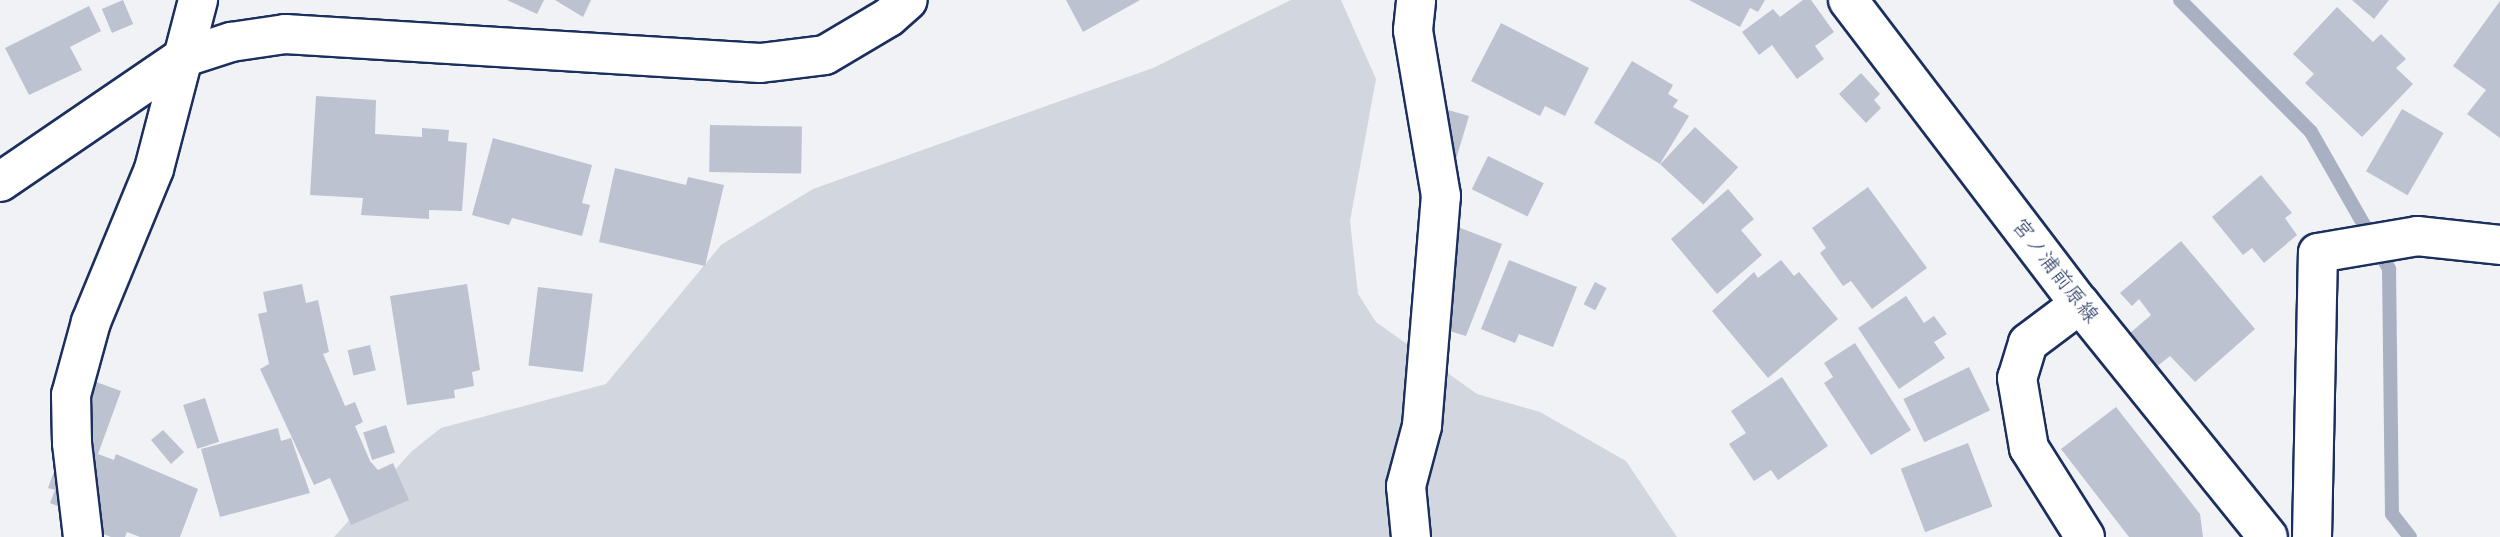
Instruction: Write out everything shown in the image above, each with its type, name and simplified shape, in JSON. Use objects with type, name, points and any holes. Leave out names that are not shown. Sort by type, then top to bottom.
[{"type":"street","points":[[83,537],[72,443],[71,394],[91,322],[154,169],[198,0]]},
{"type":"street","points":[[0,181],[183,58],[231,42],[285,34],[760,63],[825,55],[889,17],[908,0]]},
{"type":"street","points":[[1411,537],[1406,486],[1422,426],[1441,196],[1413,30],[1416,0]]},
{"type":"street","name":"宮ノ浦前原線","points":[[1848,0],[2080,304],[2268,537]]},
{"type":"street","points":[[2312,537],[2318,253],[2417,236],[2500,245]]},
{"type":"street","points":[[2080,304],[2028,343],[2017,378],[2029,447],[2085,537]]},
{"type":"shaded area","points":[[1291,0],[1341,0],[1376,79],[1350,221],[1358,294],[1376,322],[1477,394],[1540,412],[1626,461],[1677,537],[334,537],[412,451],[441,428],[606,384],[721,245],[813,189],[1153,68]]},
{"type":"building","points":[[123,0],[133,24],[112,33],[102,9]]},
{"type":"building","points":[[507,0],[544,0],[537,14]]},
{"type":"building","points":[[555,0],[591,0],[583,17]]},
{"type":"building","points":[[1066,0],[1140,0],[1083,32]]},
{"type":"building","points":[[1689,0],[1765,0],[1758,12],[1750,8],[1740,27]]},
{"type":"building","points":[[1803,0],[1811,0],[1834,32],[1815,46],[1824,59],[1797,79],[1772,45],[1759,55],[1742,32],[1773,9],[1780,17]]},
{"type":"building","points":[[2352,0],[2389,0],[2374,19]]},
{"type":"building","points":[[2500,1],[2500,138],[2467,114],[2486,90],[2453,66]]},
{"type":"building","points":[[89,6],[101,31],[70,47],[82,70],[29,95],[5,48]]},
{"type":"building","points":[[2337,7],[2373,42],[2381,34],[2406,59],[2396,68],[2413,84],[2362,137],[2305,83],[2314,74],[2293,54]]},
{"type":"building","points":[[1501,23],[1589,68],[1565,116],[1545,106],[1540,116],[1471,81]]},
{"type":"building","points":[[1632,61],[1673,85],[1668,94],[1678,100],[1673,107],[1689,116],[1660,164],[1594,123]]},
{"type":"building","points":[[1861,73],[1880,94],[1874,100],[1881,108],[1866,123],[1839,94]]},
{"type":"building","points":[[316,96],[376,100],[375,134],[422,137],[422,128],[449,130],[448,141],[467,143],[462,211],[429,210],[429,219],[361,215],[363,198],[310,195]]},
{"type":"building","points":[[1431,105],[1469,116],[1451,176]]},
{"type":"building","points":[[2402,109],[2444,133],[2408,195],[2366,171]]},
{"type":"building","points":[[710,125],[802,127],[801,174],[709,172]]},
{"type":"building","points":[[1695,127],[1738,167],[1703,205],[1660,164]]},
{"type":"building","points":[[493,138],[592,165],[582,203],[590,205],[582,236],[512,218],[509,225],[472,215]]},
{"type":"building","points":[[1488,156],[1544,183],[1528,216],[1472,189]]},
{"type":"building","points":[[615,168],[686,185],[688,177],[724,185],[705,266],[599,242]]},
{"type":"building","points":[[2261,175],[2292,213],[2285,218],[2297,235],[2264,263],[2252,248],[2243,255],[2212,217]]},
{"type":"building","points":[[1868,187],[1927,268],[1872,309],[1851,281],[1843,286],[1820,253],[1826,248],[1812,228]]},
{"type":"building","points":[[1728,189],[1754,219],[1741,230],[1762,255],[1717,294],[1671,239]]},
{"type":"building","points":[[1432,217],[1502,244],[1466,336],[1446,330]]},
{"type":"building","points":[[2181,241],[2255,329],[2195,382],[2170,356],[2155,368],[2129,334],[2151,315],[2139,299],[2132,306],[2120,293]]},
{"type":"building","points":[[1509,260],[1577,287],[1553,347],[1519,334],[1515,343],[1481,329]]},
{"type":"building","points":[[1781,260],[1794,276],[1799,272],[1838,319],[1768,378],[1712,311],[1754,272],[1758,278]]},
{"type":"building","points":[[1595,282],[1607,288],[1595,310],[1584,304]]},
{"type":"building","points":[[302,284],[306,303],[318,300],[329,352],[323,354],[345,406],[355,402],[363,422],[355,426],[370,461],[378,470],[393,463],[409,500],[351,525],[330,478],[314,485],[260,369],[269,364],[258,314],[267,312],[263,292]]},
{"type":"building","points":[[467,284],[480,370],[472,372],[474,386],[454,390],[455,398],[407,405],[390,296]]},
{"type":"building","points":[[538,287],[593,294],[583,372],[528,365]]},
{"type":"building","points":[[1906,296],[1924,323],[1934,316],[1947,334],[1934,342],[1945,358],[1899,389],[1858,328]]},
{"type":"building","points":[[1855,343],[1911,430],[1871,455],[1824,383],[1833,377],[1824,363]]},
{"type":"building","points":[[370,345],[376,370],[353,376],[348,350]]},
{"type":"building","points":[[1969,367],[1990,410],[1924,442],[1903,399]]},
{"type":"building","points":[[1782,377],[1828,446],[1778,480],[1771,470],[1754,481],[1729,444],[1746,433],[1731,411]]},
{"type":"building","points":[[88,379],[121,391],[98,454],[114,460],[116,454],[198,489],[180,537],[140,537],[127,532],[125,537],[111,537],[77,524],[67,510],[50,503],[55,490],[48,488]]},
{"type":"building","points":[[205,398],[219,442],[197,449],[183,405]]},
{"type":"building","points":[[2116,407],[2200,514],[2203,537],[2129,537],[2061,449]]},
{"type":"building","points":[[386,425],[395,453],[372,460],[363,432]]},
{"type":"building","points":[[278,428],[281,441],[291,438],[310,493],[220,517],[201,449]]},
{"type":"building","points":[[163,430],[184,452],[171,464],[151,440]]},
{"type":"building","points":[[1968,443],[1992,506],[1925,532],[1901,469]]},
{"type":"waterway","points":[[2180,0],[2311,132],[2389,269],[2392,514],[2410,537]]}]
